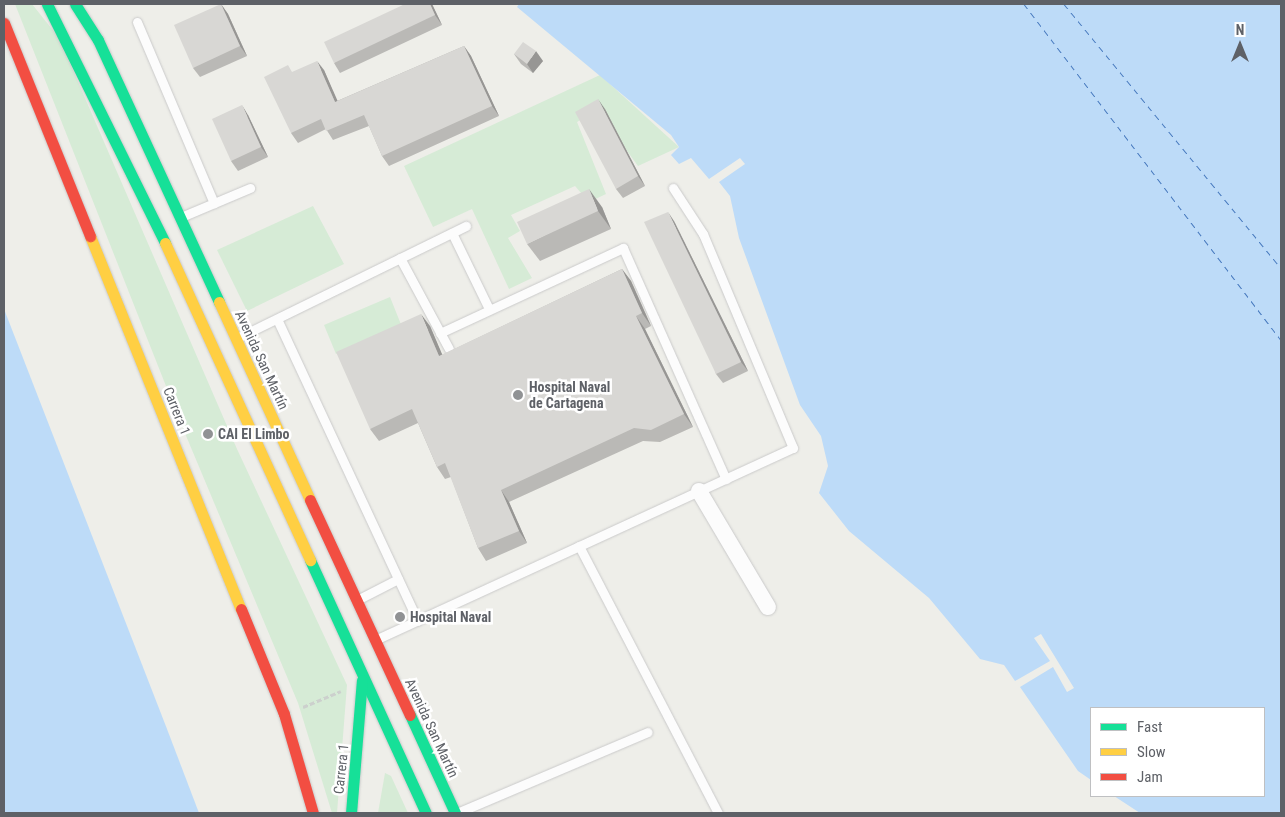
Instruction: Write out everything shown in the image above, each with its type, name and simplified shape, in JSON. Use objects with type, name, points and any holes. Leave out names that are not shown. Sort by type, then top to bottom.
[{"type":"main road","points":[[47,4],[122,148],[426,813]]},
{"type":"main road","name":"Avenida San Martín","points":[[75,4],[98,40],[456,813]]},
{"type":"main road","points":[[89,4],[98,40]]},
{"type":"main road","name":"Carrera 1","points":[[4,23],[284,714],[313,813]]},
{"type":"main road","name":"Carrera 1","points":[[351,813],[362,675],[375,640]]},
{"type":"street","points":[[699,491],[768,607]]},
{"type":"lane","points":[[137,22],[214,203]]},
{"type":"lane","points":[[180,217],[250,188]]},
{"type":"lane","points":[[375,640],[793,448],[703,234],[673,188]]},
{"type":"lane","points":[[236,339],[466,226]]},
{"type":"lane","points":[[452,233],[489,309]]},
{"type":"lane","points":[[440,333],[623,248],[726,479]]},
{"type":"lane","points":[[400,258],[449,349]]},
{"type":"lane","points":[[277,319],[418,621]]},
{"type":"lane","points":[[579,546],[718,813]]},
{"type":"lane","points":[[357,600],[398,579]]},
{"type":"lane","points":[[456,813],[648,732]]},
{"type":"path","points":[[284,714],[352,687]]},
{"type":"green space","points":[[15,4],[32,4],[59,38],[237,449],[347,685],[337,813],[332,813],[298,703],[179,419]]},
{"type":"green space","points":[[600,75],[679,147],[638,166],[597,110],[577,122],[606,194],[589,202],[575,186],[511,215],[520,231],[508,238],[532,278],[509,289],[472,209],[433,227],[404,166]]},
{"type":"green space","points":[[313,206],[344,264],[247,311],[217,250]]},
{"type":"green space","points":[[390,297],[402,327],[336,354],[324,325]]},
{"type":"green space","points":[[385,773],[391,776],[408,813],[378,813]]},
{"type":"water","points":[[519,4],[1281,4],[1281,813],[1140,813],[1116,797],[1265,797],[1265,707],[1090,707],[1090,779],[1078,771],[1020,687],[1053,667],[1067,692],[1074,688],[1041,634],[1034,638],[1050,661],[1015,681],[1004,665],[980,659],[929,598],[849,531],[819,493],[828,466],[821,436],[800,405],[739,238],[730,196],[719,182],[745,164],[740,158],[709,179],[691,158],[679,164],[671,155],[679,147],[671,135],[517,7]]},
{"type":"water","points":[[4,309],[167,729],[199,813],[4,813]]},
{"type":"building","points":[[221,4],[240,46],[193,68],[174,25]]},
{"type":"building","points":[[405,4],[430,4],[435,15],[334,63],[324,42]]},
{"type":"building","points":[[523,42],[536,51],[527,64],[514,54]]},
{"type":"building","points":[[464,46],[492,106],[382,156],[364,115],[326,131],[321,119],[291,133],[264,77],[288,65],[292,72],[317,61],[335,102]]},
{"type":"building","points":[[598,99],[638,176],[616,189],[575,112]]},
{"type":"building","points":[[242,105],[261,147],[231,161],[212,119]]},
{"type":"building","points":[[589,189],[598,211],[527,244],[517,222]]},
{"type":"building","points":[[668,212],[741,362],[716,374],[644,222]]},
{"type":"building","name":"Hospital Naval de Cartagena","points":[[622,269],[642,313],[636,316],[684,414],[651,430],[634,428],[501,490],[519,531],[478,548],[445,463],[437,467],[412,409],[370,429],[336,352],[421,314],[439,356]]},
{"type":"ferry route","points":[[1024,4],[1281,340]]},
{"type":"ferry route","points":[[1064,4],[1281,268]]},
{"type":"traffic: fast","points":[[47,4],[165,243]]},
{"type":"traffic: fast","points":[[75,4],[98,40],[219,302]]},
{"type":"traffic: fast","points":[[310,560],[426,813]]},
{"type":"traffic: fast","points":[[351,813],[362,680]]},
{"type":"traffic: fast","points":[[410,715],[455,813]]},
{"type":"traffic: slow","points":[[90,236],[241,609]]},
{"type":"traffic: slow","points":[[165,243],[310,560]]},
{"type":"traffic: slow","points":[[219,302],[310,500]]},
{"type":"traffic: jam","points":[[4,23],[90,236]]},
{"type":"traffic: jam","points":[[310,500],[410,715]]},
{"type":"traffic: jam","points":[[241,609],[284,714],[313,813]]},
{"type":"place","name":"Hospital Naval de Cartagena","points":[[518,395]]},
{"type":"place","name":"CAI El Limbo","points":[[208,434]]},
{"type":"place","name":"Hospital Naval","points":[[400,617]]}]
